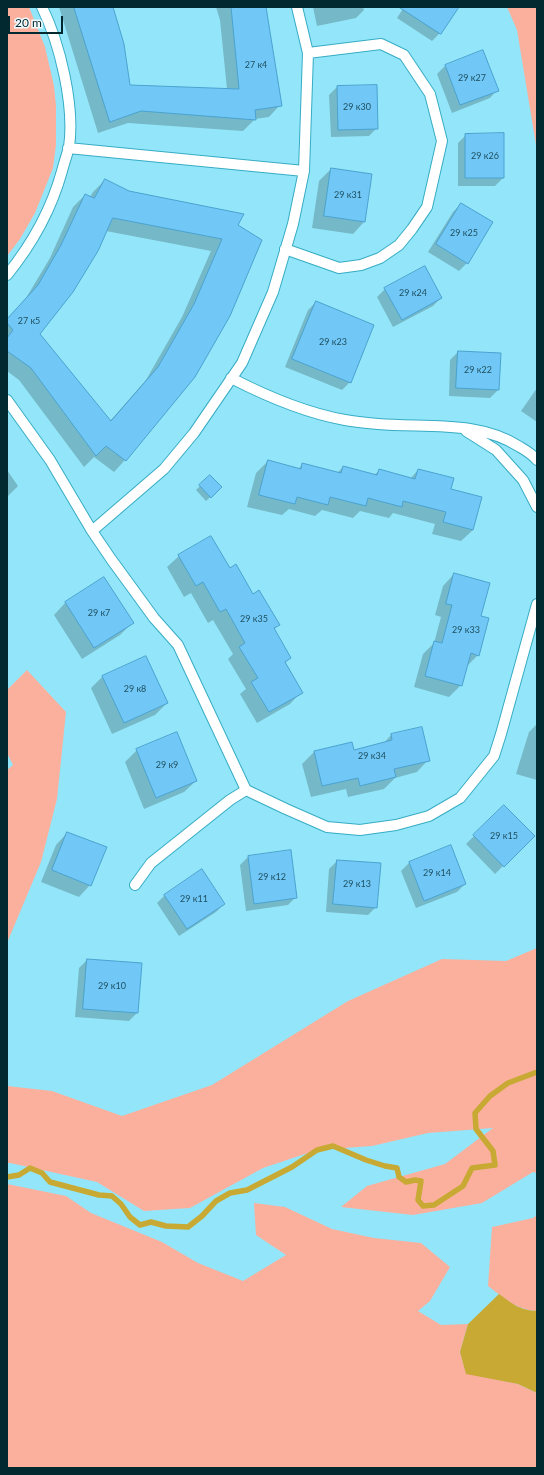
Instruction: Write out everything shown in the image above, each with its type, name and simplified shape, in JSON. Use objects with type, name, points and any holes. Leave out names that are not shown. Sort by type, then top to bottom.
[{"type":"lane","points":[[7,275],[24,254],[45,218],[58,184],[68,148],[70,128],[68,99],[59,54],[48,18],[42,7]]},
{"type":"lane","points":[[92,531],[164,469],[194,433],[242,363],[273,292],[293,224],[304,171],[308,53],[297,7]]},
{"type":"lane","points":[[285,249],[339,268],[360,265],[380,258],[398,245],[412,229],[427,207],[442,141],[430,94],[404,55],[381,44],[308,53]]},
{"type":"lane","points":[[68,148],[304,171]]},
{"type":"lane","points":[[231,378],[252,389],[307,412],[379,424],[462,428],[491,433],[515,444],[537,460]]},
{"type":"lane","points":[[7,400],[50,460],[92,531],[154,618],[178,645],[246,790],[327,827],[360,830],[396,825],[429,816],[460,798],[494,756],[537,604]]},
{"type":"lane","points":[[462,428],[496,450],[523,480],[537,506]]},
{"type":"lane","points":[[135,885],[151,863],[230,800],[246,790]]},
{"type":"shaded area","points":[[7,7],[29,7],[45,47],[54,86],[56,106],[56,145],[53,168],[35,213],[20,239],[7,256]]},
{"type":"shaded area","points":[[507,7],[537,7],[537,151],[517,30]]},
{"type":"shaded area","points":[[27,670],[66,712],[57,799],[41,862],[7,943],[7,770],[13,765],[7,753],[7,690]]},
{"type":"shaded area","points":[[537,948],[537,1173],[533,1172],[482,1203],[413,1215],[341,1207],[367,1186],[445,1164],[493,1128],[428,1133],[372,1146],[317,1150],[263,1168],[190,1208],[144,1211],[97,1182],[7,1163],[7,1086],[52,1091],[122,1116],[212,1085],[348,1001],[442,959],[506,961]]},
{"type":"shaded area","points":[[7,1184],[66,1196],[91,1213],[162,1242],[198,1263],[243,1281],[286,1255],[256,1235],[254,1203],[285,1207],[332,1229],[374,1238],[421,1243],[450,1267],[430,1301],[418,1311],[441,1325],[468,1324],[460,1352],[466,1373],[518,1384],[537,1393],[537,1468],[7,1468]]},
{"type":"shaded area","points":[[537,1215],[537,1311],[516,1306],[488,1286],[492,1227],[533,1218]]},
{"type":"shaded area","points":[[499,1294],[512,1304],[521,1308],[537,1311],[537,1393],[518,1384],[466,1374],[460,1352],[468,1324]]},
{"type":"building","points":[[74,7],[113,7],[124,44],[130,85],[239,89],[231,7],[266,7],[282,106],[255,110],[256,120],[141,111],[110,122]]},
{"type":"building","points":[[399,7],[459,7],[441,34]]},
{"type":"building","points":[[483,50],[499,91],[460,105],[445,65]]},
{"type":"building","points":[[377,85],[378,129],[338,130],[337,86]]},
{"type":"building","points":[[504,133],[504,178],[465,178],[465,134]]},
{"type":"building","points":[[331,168],[372,174],[365,222],[324,216]]},
{"type":"building","points":[[105,179],[129,191],[244,214],[238,225],[262,240],[230,316],[195,377],[126,461],[106,446],[96,456],[31,368],[7,351],[7,338],[13,330],[7,323],[7,319],[38,285],[61,245],[85,194],[94,198]],"holes":[[[113,218],[222,239],[194,304],[158,367],[111,421],[40,334],[73,292],[98,251]]]},
{"type":"building","points":[[461,203],[493,222],[468,264],[436,244]]},
{"type":"building","points":[[425,266],[442,298],[402,320],[384,288]]},
{"type":"building","points":[[316,301],[374,325],[351,383],[292,359]]},
{"type":"building","points":[[458,351],[501,353],[499,390],[456,388]]},
{"type":"building","points":[[268,460],[301,469],[302,463],[341,473],[343,466],[377,475],[379,469],[415,479],[418,469],[454,478],[451,489],[482,497],[473,530],[443,522],[446,512],[403,501],[402,507],[368,498],[366,506],[330,497],[328,505],[297,497],[295,504],[259,495]]},
{"type":"building","points":[[210,475],[222,487],[211,498],[199,485]]},
{"type":"building","points":[[211,536],[230,568],[236,564],[253,594],[259,590],[280,625],[274,628],[291,658],[285,662],[303,693],[269,712],[251,682],[258,678],[239,647],[245,643],[226,609],[220,612],[203,582],[196,586],[178,555]]},
{"type":"building","points":[[454,573],[490,583],[481,616],[489,618],[479,656],[471,653],[462,686],[425,676],[434,641],[442,643],[452,605],[446,604]]},
{"type":"building","points":[[104,577],[134,623],[94,648],[65,602]]},
{"type":"building","points":[[146,656],[168,703],[124,723],[102,676]]},
{"type":"building","points":[[422,727],[430,761],[394,769],[396,777],[360,786],[358,778],[322,786],[314,751],[352,742],[354,750],[392,740],[391,734]]},
{"type":"building","points":[[177,732],[197,781],[156,798],[136,749]]},
{"type":"building","points":[[504,805],[535,836],[504,867],[473,835]]},
{"type":"building","points":[[67,832],[107,847],[91,886],[52,870]]},
{"type":"building","points":[[451,845],[466,884],[424,901],[409,862]]},
{"type":"building","points":[[291,850],[297,898],[254,904],[248,856]]},
{"type":"building","points":[[337,860],[381,863],[377,908],[333,904]]},
{"type":"building","points":[[202,869],[225,904],[187,929],[164,895]]},
{"type":"building","points":[[87,959],[142,963],[138,1013],[83,1009]]},
{"type":"waterway","points":[[7,1177],[19,1175],[30,1168],[42,1173],[50,1182],[99,1195],[112,1196],[121,1204],[130,1217],[140,1225],[151,1222],[166,1226],[188,1227],[202,1216],[216,1201],[230,1193],[247,1190],[292,1167],[317,1150],[333,1146],[366,1160],[397,1168],[399,1177],[406,1182],[415,1180],[421,1181],[418,1200],[423,1206],[434,1205],[463,1186],[472,1168],[495,1165],[493,1151],[476,1129],[475,1113],[490,1096],[508,1083],[537,1072]]}]
